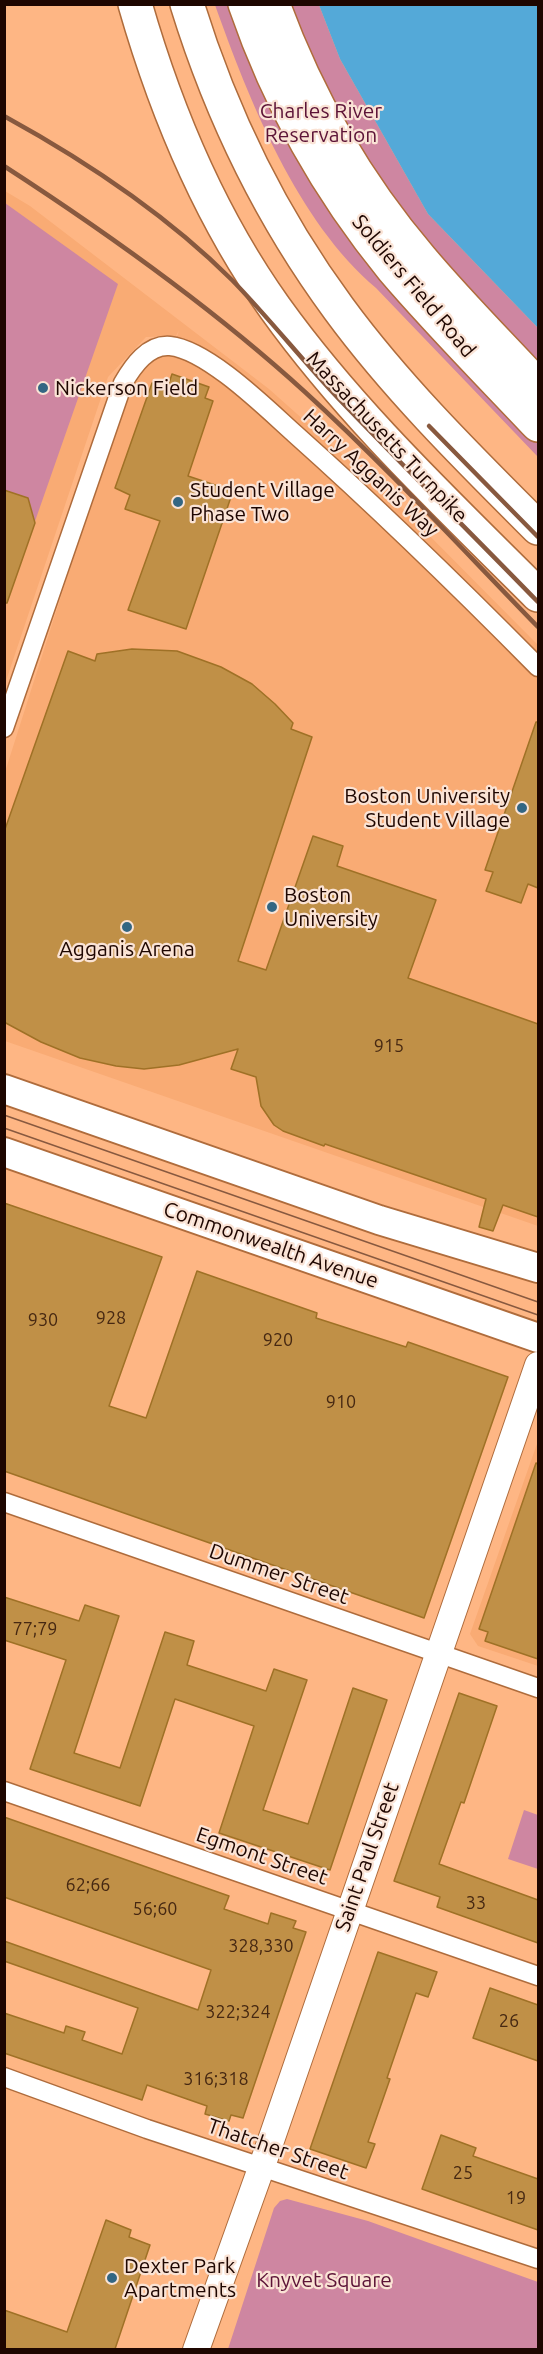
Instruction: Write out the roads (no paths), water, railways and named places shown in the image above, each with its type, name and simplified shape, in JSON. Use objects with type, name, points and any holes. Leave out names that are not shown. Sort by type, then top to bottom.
[{"type":"highway","name":"Massachusetts Turnpike","points":[[135,4],[155,72],[188,153],[217,212],[275,307],[322,369],[371,425],[538,596]]},
{"type":"highway","points":[[187,4],[213,81],[242,148],[275,212],[317,278],[362,339],[412,397],[538,528]]},
{"type":"highway","name":"Soldiers Field Road","points":[[245,4],[290,109],[347,207],[393,268],[538,425]]},
{"type":"highway","name":"Soldiers Field Road","points":[[273,4],[299,68],[324,118],[375,200],[420,259],[538,386]]},
{"type":"main road","points":[[4,1089],[379,1220],[538,1268]]},
{"type":"main road","name":"Commonwealth Avenue","points":[[4,1152],[538,1338]]},
{"type":"main road","name":"Saint Paul Street","points":[[196,2349],[262,2166],[538,1365]]},
{"type":"street","name":"Harry Agganis Way","points":[[4,728],[123,383],[135,365],[153,348],[168,346],[186,349],[254,397],[371,501],[538,667]]},
{"type":"street","name":"Dummer Street","points":[[4,1502],[538,1688]]},
{"type":"street","name":"Egmont Street","points":[[4,1791],[538,1976]]},
{"type":"street","name":"Thatcher Street","points":[[4,2077],[367,2203],[538,2259]]},
{"type":"water","points":[[319,5],[538,5],[538,328],[428,214],[340,59]]},
{"type":"tram line","points":[[4,1115],[538,1302]]},
{"type":"tram line","points":[[4,1128],[538,1315]]},
{"type":"railway","points":[[4,116],[95,170],[152,211],[207,256],[246,294],[338,398],[538,602]]},
{"type":"railway","points":[[4,166],[159,273],[270,361],[365,449],[538,627]]},
{"type":"railway","points":[[429,426],[538,537]]},
{"type":"place","name":"Nickerson Field","points":[[43,388]]},
{"type":"place","name":"Student Village Phase Two","points":[[178,502]]},
{"type":"place","name":"Boston University Student Village","points":[[522,808]]},
{"type":"place","name":"Boston University","points":[[272,907]]},
{"type":"place","name":"Agganis Arena","points":[[127,927]]},
{"type":"place","name":"Dexter Park Apartments","points":[[112,2278]]},
{"type":"park label","name":"Charles River Reservation","points":[[321,123]]},
{"type":"park label","name":"Knyvet Square","points":[[324,2280]]}]
